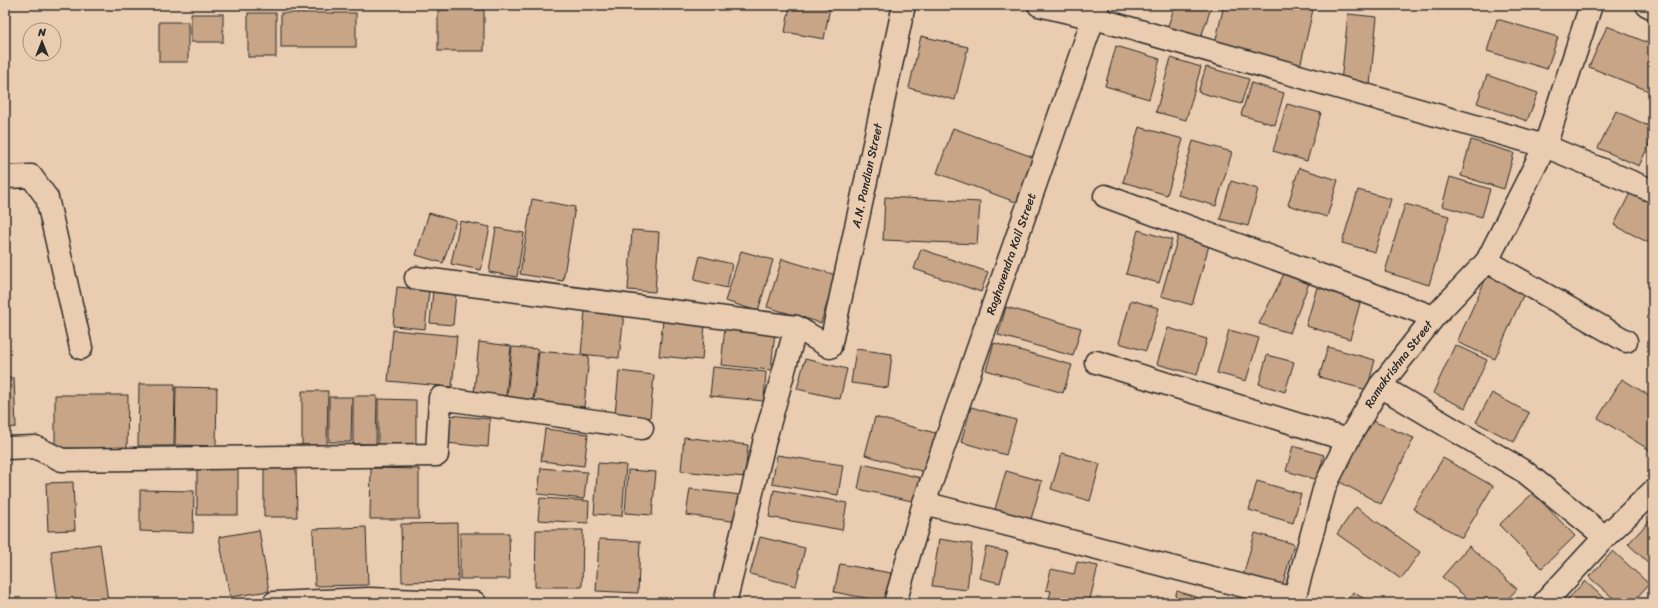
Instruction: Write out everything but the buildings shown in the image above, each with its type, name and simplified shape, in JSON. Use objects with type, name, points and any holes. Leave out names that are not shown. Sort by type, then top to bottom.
[{"type":"street","name":"A.N. Pandian Street","points":[[796,327],[830,347],[904,5]]},
{"type":"street","points":[[1040,5],[1096,12],[1545,146],[1653,191]]},
{"type":"street","name":"Ramakrishna Street","points":[[1294,601],[1325,486],[1348,440],[1380,386],[1434,317],[1487,261],[1545,146],[1591,5]]},
{"type":"street","points":[[1648,5],[1653,8]]},
{"type":"street","name":"Raghavendra Koil Street","points":[[895,603],[924,503],[1096,12]]},
{"type":"street","points":[[5,177],[31,176],[47,198],[81,348]]},
{"type":"street","points":[[1105,196],[1434,317]]},
{"type":"street","points":[[1487,261],[1626,341]]},
{"type":"street","points":[[416,278],[796,327],[765,439],[725,603]]},
{"type":"street","points":[[1096,362],[1348,440]]},
{"type":"street","points":[[1380,386],[1525,472],[1605,537]]},
{"type":"street","points":[[5,448],[35,447],[62,460],[437,455],[440,398],[642,428]]},
{"type":"street","points":[[1544,603],[1605,537],[1653,491]]},
{"type":"street","points":[[924,503],[1294,601]]},
{"type":"street","points":[[274,603],[369,599],[475,603]]}]
